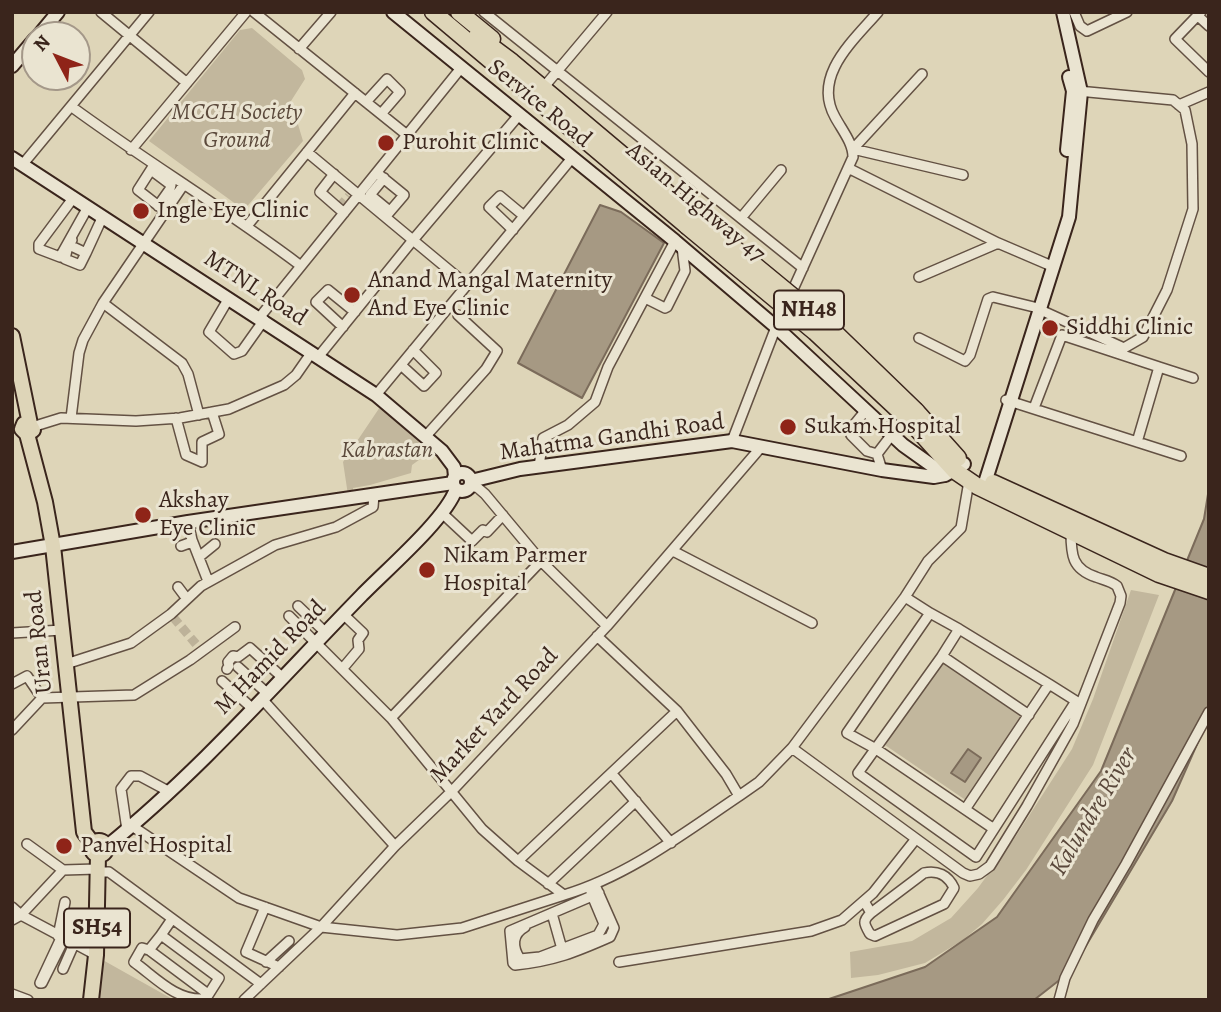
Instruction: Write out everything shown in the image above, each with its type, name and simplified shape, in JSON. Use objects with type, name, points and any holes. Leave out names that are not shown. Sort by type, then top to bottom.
[{"type":"highway","points":[[421,12],[472,54],[507,67]]},
{"type":"highway","name":"NH48","points":[[433,12],[480,44]]},
{"type":"highway","name":"NH48","points":[[447,12],[507,67]]},
{"type":"highway","points":[[459,12],[488,35],[507,67]]},
{"type":"highway","name":"Asian Highway 47","points":[[507,67],[543,88],[912,415],[955,470],[980,483]]},
{"type":"highway","name":"Asian Highway 47","points":[[507,67],[691,221]]},
{"type":"highway","name":"NH48","points":[[980,483],[1071,532],[1161,567],[1209,577]]},
{"type":"highway","name":"NH48","points":[[980,483],[1209,591]]},
{"type":"main road","name":"Uran Road","points":[[12,336],[23,429]]},
{"type":"main road","name":"Uran Road","points":[[12,373],[23,429],[46,502],[84,832],[98,858],[92,1000]]},
{"type":"street","points":[[100,12],[187,83]]},
{"type":"street","points":[[18,161],[72,107],[149,12]]},
{"type":"street","points":[[131,150],[246,12]]},
{"type":"street","points":[[254,12],[355,93],[368,100],[379,113],[407,135]]},
{"type":"street","points":[[299,49],[331,12]]},
{"type":"street","name":"Service Road","points":[[393,12],[776,327],[903,445],[955,470]]},
{"type":"street","points":[[484,12],[803,268]]},
{"type":"street","points":[[543,88],[607,12]]},
{"type":"street","points":[[732,441],[776,327],[853,157],[853,149],[828,103],[831,73],[878,12]]},
{"type":"street","points":[[1054,12],[1077,91]]},
{"type":"street","points":[[594,890],[614,928],[611,937],[562,958],[515,965],[513,963],[510,930],[594,890],[671,842],[758,782],[792,748],[929,561],[961,528],[1009,401],[1050,266],[1061,216],[1077,91],[1062,12]]},
{"type":"street","points":[[1074,12],[1080,26],[1087,31],[1126,12]]},
{"type":"street","points":[[1209,26],[1200,14],[1175,39],[1209,72]]},
{"type":"street","points":[[229,298],[209,332],[233,354],[242,351],[342,209],[380,175],[407,135],[461,68]]},
{"type":"street","points":[[853,149],[922,74]]},
{"type":"street","points":[[368,100],[385,79],[400,90],[379,113]]},
{"type":"street","points":[[919,338],[965,361],[970,355],[990,298],[1037,308],[1124,348],[1143,337],[1167,290],[1193,209],[1192,144],[1185,110],[1174,100],[1077,91]]},
{"type":"street","points":[[1179,105],[1209,92]]},
{"type":"street","points":[[247,226],[355,93]]},
{"type":"street","points":[[72,107],[152,168],[184,184],[301,266]]},
{"type":"street","points":[[23,429],[54,419],[135,421],[199,415],[241,405],[284,386],[343,327],[519,115]]},
{"type":"street","points":[[853,149],[963,175]]},
{"type":"street","points":[[307,152],[357,193],[387,213],[413,240],[467,285]]},
{"type":"street","points":[[376,394],[572,158]]},
{"type":"street","name":"MTNL Road","points":[[18,161],[376,394],[442,451],[454,467],[455,483]]},
{"type":"street","points":[[152,168],[138,190],[162,208]]},
{"type":"street","points":[[848,168],[1050,266]]},
{"type":"street","points":[[741,218],[781,170]]},
{"type":"street","points":[[334,174],[320,192],[342,209]]},
{"type":"street","points":[[380,175],[404,195],[387,213]]},
{"type":"street","points":[[165,176],[171,187],[168,199]]},
{"type":"street","points":[[71,418],[80,346],[103,303],[143,243],[162,208],[184,184]]},
{"type":"street","points":[[513,230],[489,207],[500,196],[524,216]]},
{"type":"street","points":[[74,197],[39,244],[39,248],[60,257],[89,207]]},
{"type":"street","points":[[89,207],[69,245],[65,259],[80,265],[103,216]]},
{"type":"street","points":[[919,277],[998,243]]},
{"type":"street","points":[[645,298],[667,307],[685,271],[678,244]]},
{"type":"street","points":[[539,467],[543,438],[568,425],[595,402],[607,367],[678,244]]},
{"type":"street","points":[[69,245],[86,253]]},
{"type":"street","points":[[343,327],[316,302],[328,290],[355,312]]},
{"type":"street","points":[[103,303],[182,363],[188,374],[199,415]]},
{"type":"street","points":[[425,437],[486,369],[497,351],[458,314]]},
{"type":"street","points":[[1034,408],[1062,335],[1193,378]]},
{"type":"street","points":[[1137,442],[1159,367]]},
{"type":"street","points":[[1009,401],[1181,456]]},
{"type":"street","points":[[866,410],[853,426],[851,435],[867,451],[877,454]]},
{"type":"street","points":[[176,418],[186,455],[202,462],[202,442],[219,434],[212,412]]},
{"type":"street","points":[[877,454],[893,433]]},
{"type":"street","name":"Mahatma Gandhi Road","points":[[470,484],[539,467],[732,441],[882,470],[934,477],[955,470]]},
{"type":"street","name":"Market Yard Road","points":[[244,1000],[321,927],[395,846],[452,791],[607,626],[762,446]]},
{"type":"street","points":[[877,454],[882,470]]},
{"type":"street","points":[[12,552],[188,522],[455,483],[463,473],[470,484],[485,494],[503,514],[541,561],[607,626]]},
{"type":"street","name":"M Hamid Road","points":[[98,858],[261,701],[442,513],[449,505],[455,483]]},
{"type":"street","points":[[66,664],[131,643],[172,615],[208,581],[246,563],[275,545],[341,525],[373,507],[374,495]]},
{"type":"street","points":[[442,513],[472,541],[483,530],[487,532],[503,514]]},
{"type":"street","points":[[188,522],[192,542],[208,581]]},
{"type":"street","points":[[792,748],[963,873],[970,876],[979,874],[990,866],[1073,724],[1121,596],[1113,583],[1089,575],[1075,562],[1071,555],[1071,532]]},
{"type":"street","points":[[181,546],[192,542]]},
{"type":"street","points":[[199,557],[215,544]]},
{"type":"street","points":[[673,551],[813,623]]},
{"type":"street","points":[[391,718],[541,561]]},
{"type":"street","points":[[177,587],[191,597]]},
{"type":"street","points":[[905,597],[959,629],[1076,701],[976,857],[858,774],[959,629]]},
{"type":"street","points":[[298,606],[343,668],[391,718],[482,829],[518,861],[564,895]]},
{"type":"street","points":[[930,613],[847,733],[876,749],[994,829]]},
{"type":"street","points":[[343,614],[363,633],[358,640],[359,649],[343,668]]},
{"type":"street","points":[[289,616],[321,636]]},
{"type":"street","points":[[12,730],[42,698],[134,695],[199,648],[234,627]]},
{"type":"street","points":[[12,633],[62,630]]},
{"type":"street","points":[[597,636],[677,711],[726,774],[739,796]]},
{"type":"street","points":[[227,669],[233,656],[238,657],[250,648],[283,678]]},
{"type":"street","points":[[942,656],[1029,715]]},
{"type":"street","points":[[238,667],[261,701],[395,846]]},
{"type":"street","points":[[12,684],[27,676],[42,698]]},
{"type":"street","points":[[222,681],[261,701]]},
{"type":"street","points":[[966,808],[1049,684]]},
{"type":"street","points":[[518,861],[677,711]]},
{"type":"street","points":[[1059,1000],[1065,978],[1093,920],[1209,712]]},
{"type":"street","points":[[612,775],[671,842]]},
{"type":"street","points":[[168,791],[140,776],[131,776],[121,789],[130,828],[239,898],[321,927],[397,935],[462,928],[564,895],[594,890]]},
{"type":"street","points":[[548,884],[636,801]]},
{"type":"street","points":[[619,962],[811,931],[842,920],[864,901],[915,840]]},
{"type":"street","points":[[27,845],[63,870]]},
{"type":"street","points":[[17,917],[63,870],[98,858],[109,872],[261,984]]},
{"type":"street","points":[[933,871],[940,874],[951,881],[954,888],[944,904],[875,936],[870,934],[864,924],[864,919],[871,913],[924,873],[933,871]]},
{"type":"street","points":[[582,906],[517,933],[515,949],[520,959],[528,960],[598,935],[604,924],[594,890]]},
{"type":"street","points":[[864,901],[871,913]]},
{"type":"street","points":[[61,938],[65,902]]},
{"type":"street","points":[[12,907],[17,917],[96,955]]},
{"type":"street","points":[[265,907],[246,949],[279,967]]},
{"type":"street","points":[[553,917],[562,949]]},
{"type":"street","points":[[149,950],[172,919]]},
{"type":"street","points":[[161,935],[219,978],[206,998],[193,1000],[181,996],[134,962],[133,959],[142,948],[149,950],[206,998]]},
{"type":"street","points":[[267,962],[289,941]]},
{"type":"street","points":[[62,969],[74,944]]},
{"type":"street","points":[[12,994],[27,1000]]},
{"type":"green space","name":"MCCH Society Ground","points":[[252,28],[302,70],[305,79],[291,101],[303,141],[244,210],[149,141],[240,30]]},
{"type":"green space","name":"Kabrastan","points":[[380,407],[430,452],[412,465],[411,473],[353,488],[353,495],[348,495],[343,462]]},
{"type":"green space","points":[[1131,590],[1159,595],[1093,765],[1026,870],[982,924],[963,940],[925,963],[878,975],[851,978],[850,952],[912,941],[951,918],[978,888],[1016,836],[1072,749],[1093,699]]},
{"type":"green space","points":[[942,661],[1024,716],[967,801],[885,745]]},
{"type":"green space","points":[[101,959],[174,1000],[99,1000]]},
{"type":"water","points":[[600,205],[621,212],[664,243],[582,398],[518,363]]},
{"type":"water","name":"Kalundre River","points":[[1209,488],[1209,717],[1172,801],[1071,971],[1034,1000],[826,1000],[925,967],[997,917],[1101,771],[1204,519]]},
{"type":"water","points":[[968,749],[981,758],[965,782],[951,773]]},
{"type":"tunnel","points":[[339,207],[349,196]]},
{"type":"tunnel","points":[[173,617],[196,644]]},
{"type":"place","name":"Purohit Clinic","points":[[386,143]]},
{"type":"place","name":"Ingle Eye Clinic","points":[[141,211]]},
{"type":"place","name":"Anand Mangal Maternity And Eye Clinic","points":[[352,295]]},
{"type":"place","name":"Siddhi Clinic","points":[[1050,328]]},
{"type":"place","name":"Sukam Hospital","points":[[788,427]]},
{"type":"place","name":"Akshay Eye Clinic","points":[[143,515]]},
{"type":"place","name":"Nikam Parmer Hospital","points":[[427,570]]},
{"type":"place","name":"Panvel Hospital","points":[[64,846]]}]
